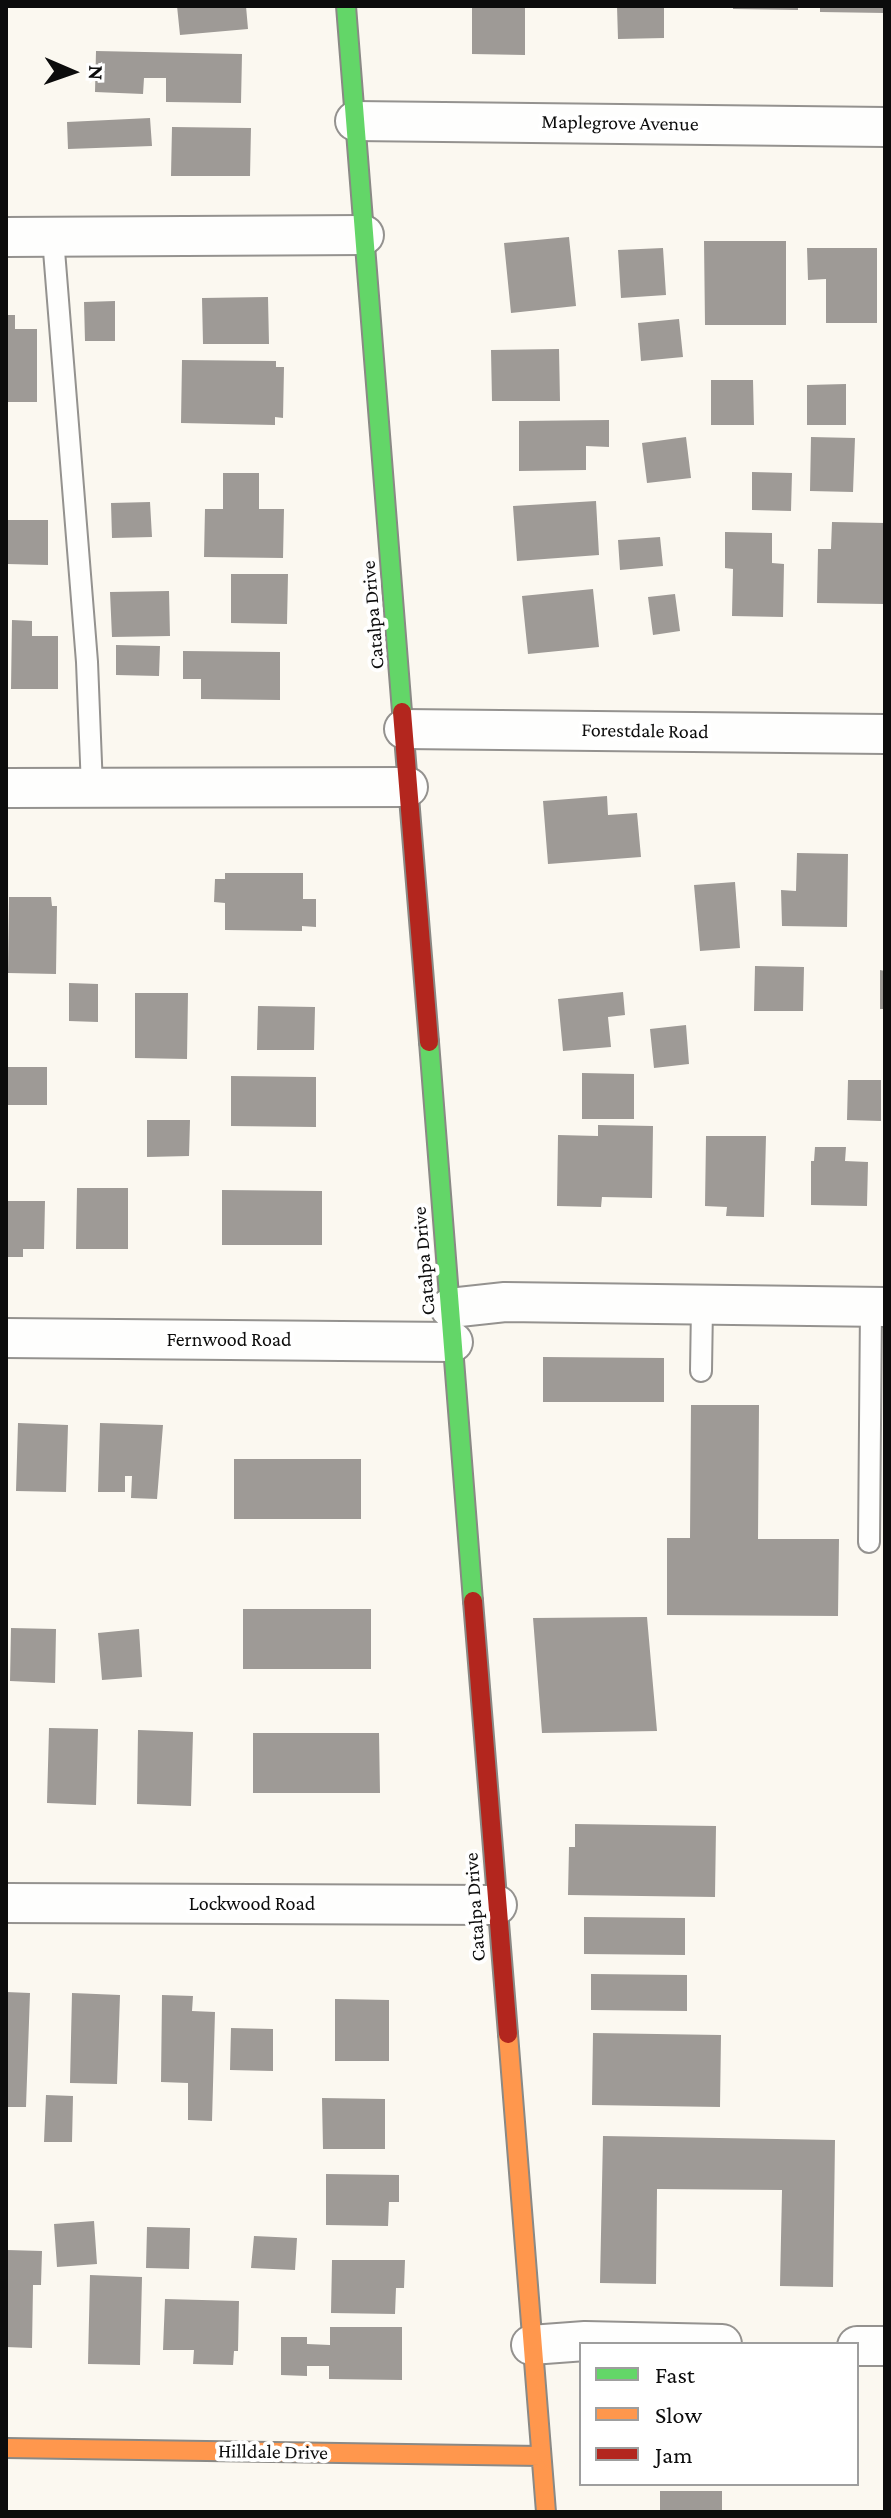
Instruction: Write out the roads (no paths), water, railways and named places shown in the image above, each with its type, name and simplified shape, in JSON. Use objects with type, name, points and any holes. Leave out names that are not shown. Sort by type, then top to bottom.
[{"type":"street","name":"Catalpa Drive","points":[[346,6],[546,2512]]},
{"type":"street","name":"Maplegrove Avenue","points":[[355,121],[885,127]]},
{"type":"street","points":[[6,237],[364,235]]},
{"type":"street","name":"Forestdale Road","points":[[404,729],[885,734]]},
{"type":"street","points":[[6,788],[408,787]]},
{"type":"street","name":"Fernwood Road","points":[[6,1338],[451,1325],[505,1302],[878,1307]]},
{"type":"street","name":"Lockwood Road","points":[[6,1903],[497,1905]]},
{"type":"street","points":[[531,2345],[631,2342]]},
{"type":"street","points":[[859,2346],[885,2346]]},
{"type":"street","name":"Hilldale Drive","points":[[6,2448],[540,2456]]},
{"type":"lane","points":[[53,238],[87,662],[92,788]]},
{"type":"lane","points":[[701,1371],[702,1306]]},
{"type":"lane","points":[[869,1542],[878,1307]]}]
